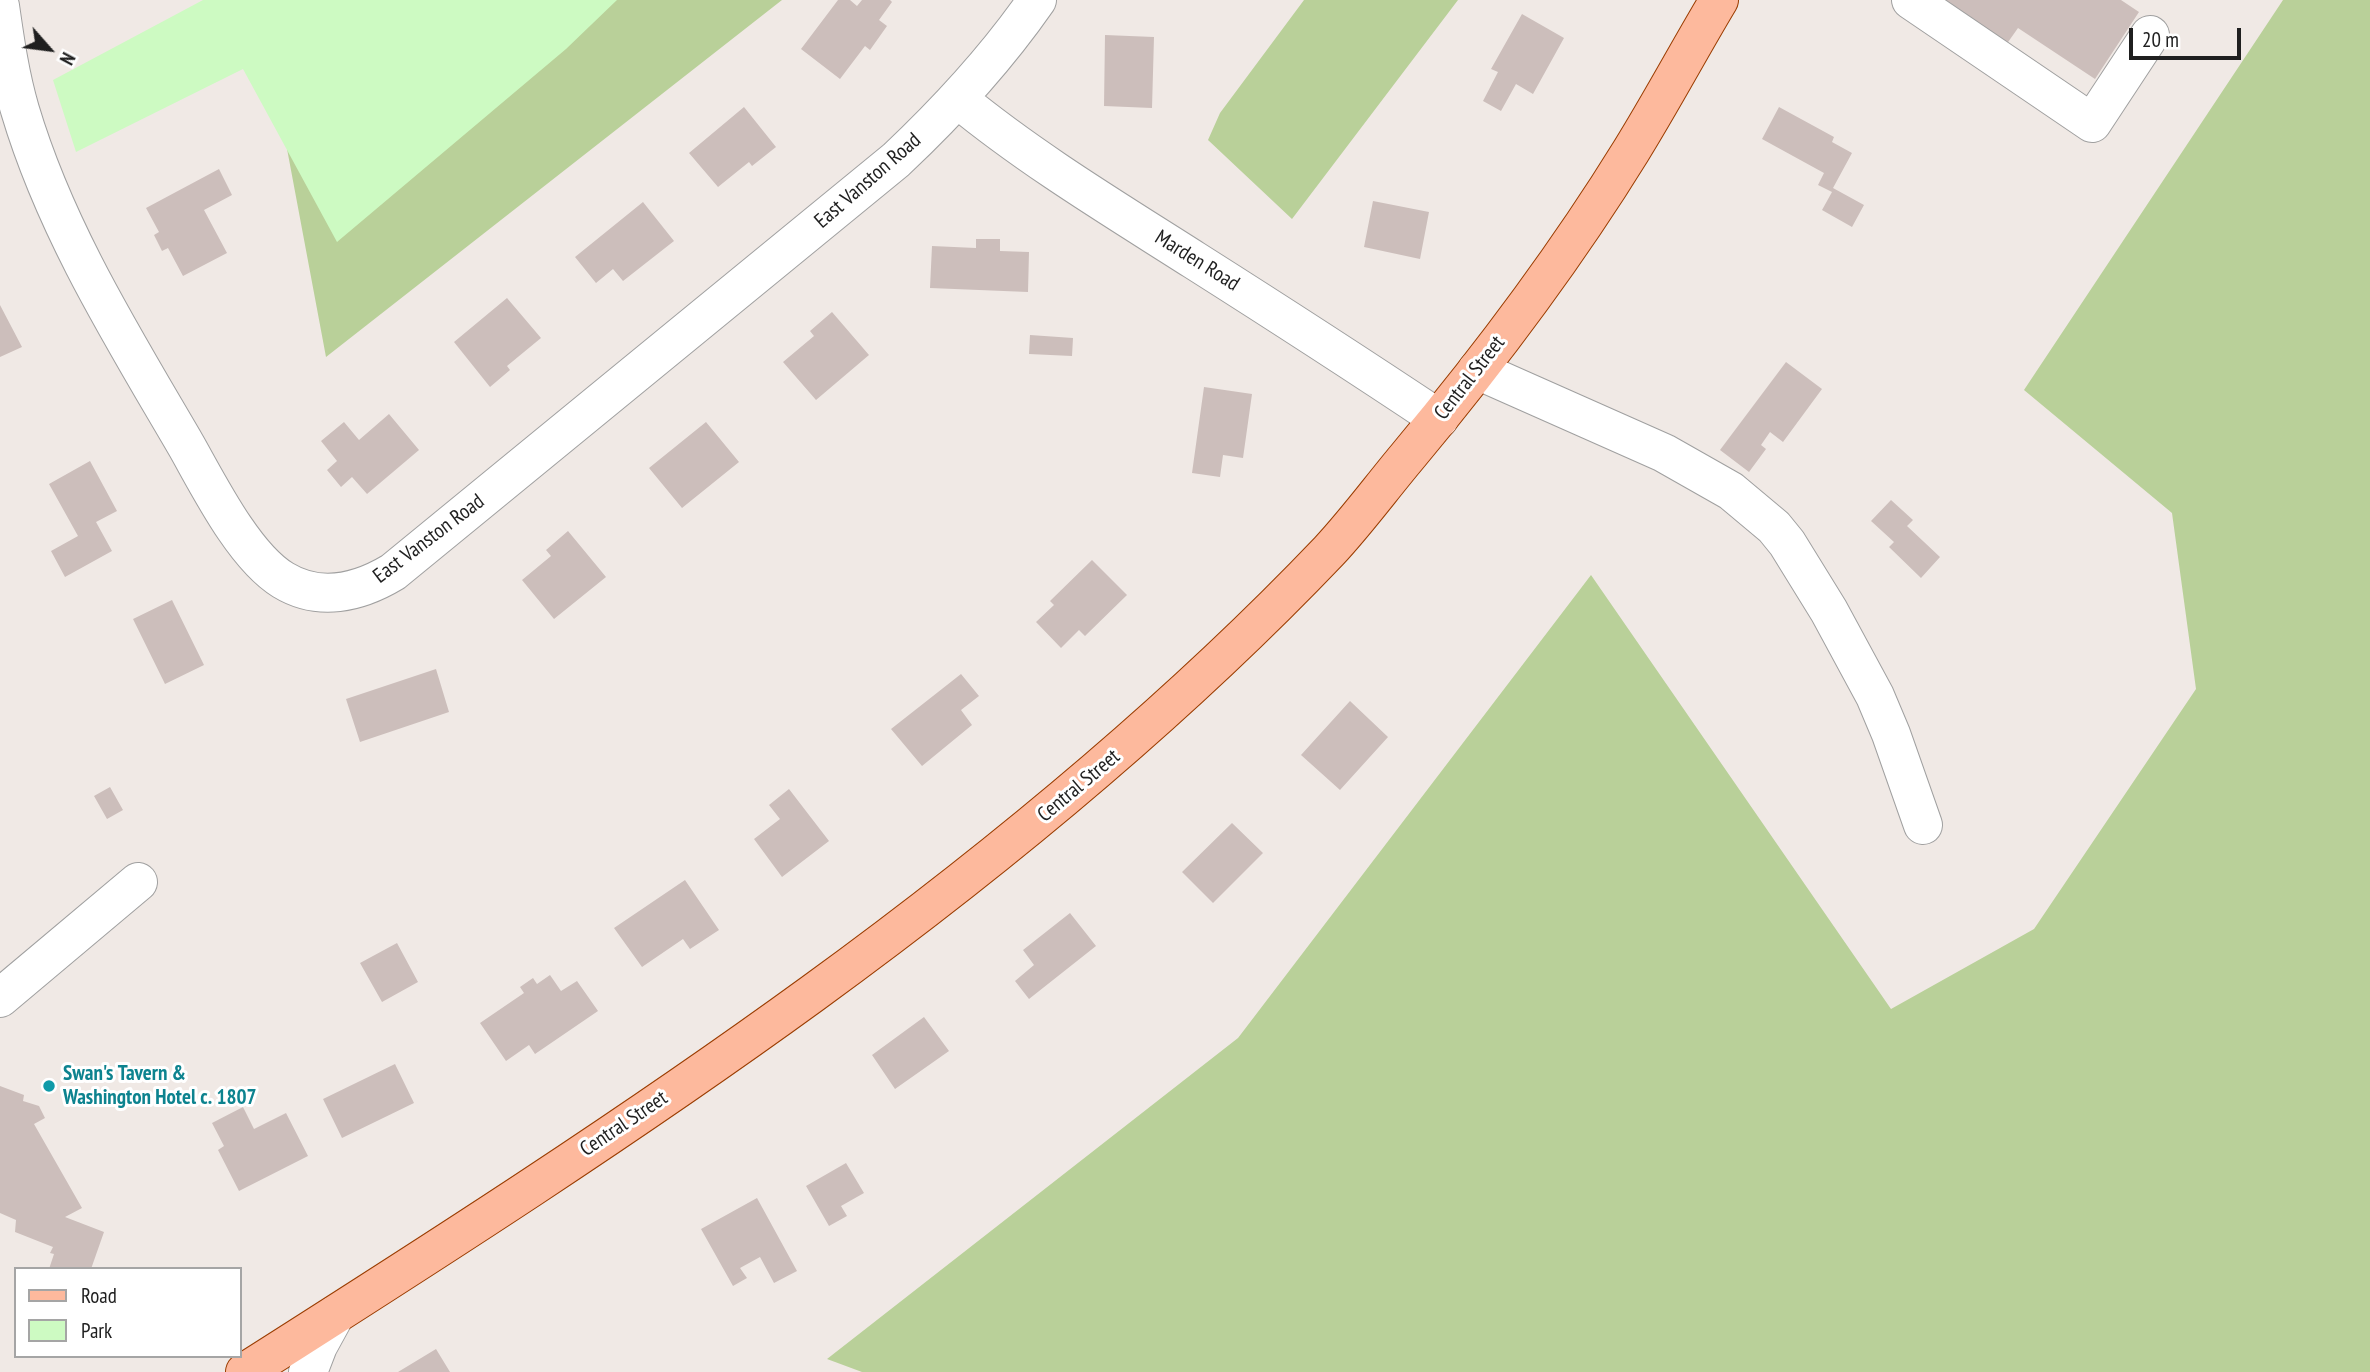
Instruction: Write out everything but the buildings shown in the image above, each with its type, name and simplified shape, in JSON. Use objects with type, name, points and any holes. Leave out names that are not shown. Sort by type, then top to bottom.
[{"type":"main road","name":"Central Street","points":[[245,1372],[589,1148],[737,1046],[899,929],[1061,802],[1153,722],[1323,556],[1439,419],[1557,262],[1631,151],[1719,0]]},
{"type":"street","name":"East Vanston Road","points":[[0,6],[10,71],[20,110],[17,148],[65,228],[112,319],[215,497],[252,551],[283,580],[301,588],[340,594],[375,583],[393,572],[865,186],[958,99],[1037,0]]},
{"type":"street","points":[[1911,0],[2092,123],[2150,35]]},
{"type":"street","name":"Marden Road","points":[[958,99],[986,122],[1113,208],[1439,419]]},
{"type":"street","points":[[1477,370],[1558,404],[1691,467],[1731,491],[1774,527],[1787,542],[1829,611],[1875,696],[1923,825]]},
{"type":"street","points":[[0,998],[138,881]]},
{"type":"street","points":[[308,1372],[335,1315]]},
{"type":"green space","points":[[203,0],[617,0],[566,49],[337,242],[243,69],[76,152],[53,80]]},
{"type":"green space","points":[[256,0],[782,0],[326,357],[264,26]]},
{"type":"green space","points":[[1304,0],[1458,0],[1292,219],[1208,140],[1220,113]]},
{"type":"green space","points":[[2283,0],[2370,0],[2370,1372],[862,1372],[827,1359],[1238,1038],[1591,575],[1891,1009],[2034,929],[2196,689],[2172,513],[2024,390]]},
{"type":"place","name":"Swan's Tavern & Washington Hotel c. 1807","points":[[49,1086]]}]
